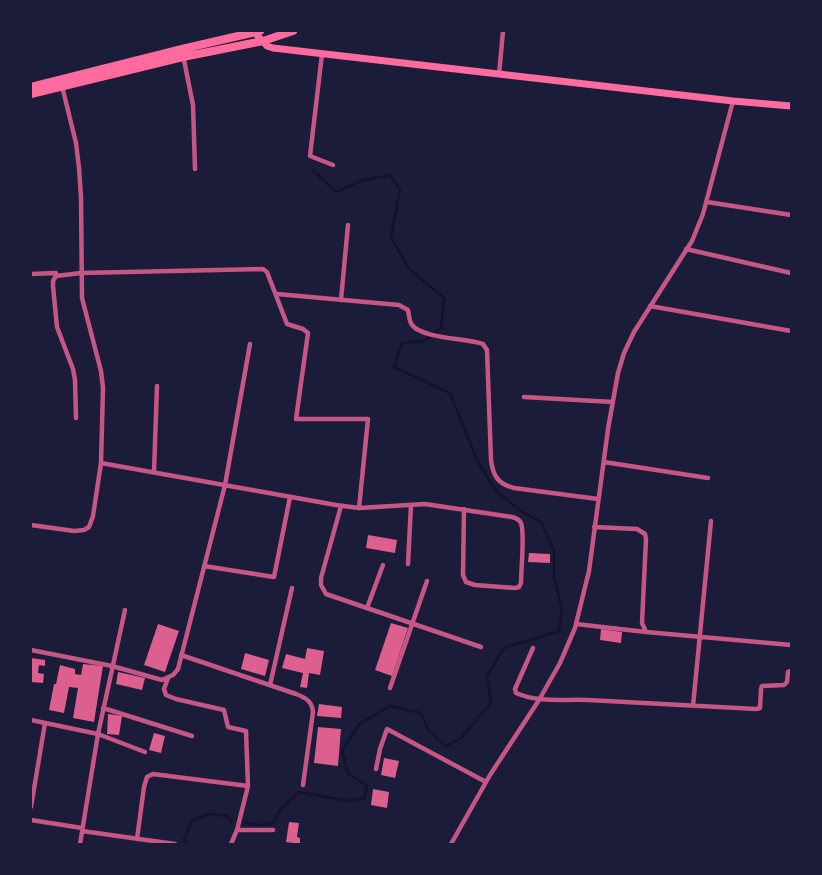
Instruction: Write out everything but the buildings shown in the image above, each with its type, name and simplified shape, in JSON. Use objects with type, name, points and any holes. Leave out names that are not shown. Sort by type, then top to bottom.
[{"type":"highway","points":[[31,87],[183,53],[263,41],[293,31]]},
{"type":"highway","points":[[31,94],[257,32]]},
{"type":"main road","points":[[257,32],[267,46],[272,48],[499,75],[791,106]]},
{"type":"street","points":[[499,75],[503,31]]},
{"type":"street","points":[[183,53],[193,105],[195,169]]},
{"type":"street","points":[[322,54],[310,156],[333,165]]},
{"type":"street","points":[[31,524],[80,531],[88,527],[93,516],[101,463],[103,388],[101,371],[84,313],[81,273],[79,168],[76,143],[62,86]]},
{"type":"street","points":[[451,844],[486,782],[539,700],[566,650],[576,624],[587,580],[618,373],[634,332],[686,249],[703,214],[732,101]]},
{"type":"street","points":[[707,202],[791,215]]},
{"type":"street","points":[[341,300],[348,225]]},
{"type":"street","points":[[686,249],[791,274]]},
{"type":"street","points":[[76,418],[75,380],[58,327],[52,286],[56,276],[81,273],[258,268],[267,272],[287,324],[308,333],[296,419],[368,420],[359,508]]},
{"type":"street","points":[[31,274],[56,273]]},
{"type":"street","points":[[277,294],[403,306],[408,310],[413,327],[427,333],[479,342],[486,346],[489,376],[491,460],[498,482],[504,486],[514,488],[598,499]]},
{"type":"street","points":[[650,306],[791,331]]},
{"type":"street","points":[[31,650],[112,666],[162,680],[173,676],[178,669],[225,485],[250,344]]},
{"type":"street","points":[[154,472],[157,386]]},
{"type":"street","points":[[524,397],[613,402]]},
{"type":"street","points":[[604,462],[708,478]]},
{"type":"street","points":[[101,463],[341,506],[359,508],[425,504],[464,509],[512,516],[520,521],[522,530],[521,583],[519,587],[474,585],[466,582],[463,575],[464,509]]},
{"type":"street","points":[[204,566],[274,577],[290,497]]},
{"type":"street","points":[[408,564],[411,505]]},
{"type":"street","points":[[341,506],[321,585],[326,594],[481,647]]},
{"type":"street","points":[[693,706],[711,521]]},
{"type":"street","points":[[594,527],[637,529],[645,534],[642,622],[646,632]]},
{"type":"street","points":[[368,608],[383,566]]},
{"type":"street","points":[[390,688],[427,581]]},
{"type":"street","points":[[270,685],[292,588]]},
{"type":"street","points":[[80,844],[103,708],[125,610]]},
{"type":"street","points":[[576,624],[791,645]]},
{"type":"street","points":[[533,648],[515,689],[516,693],[539,700],[583,700],[756,709],[760,708],[762,686],[784,685],[787,682],[788,672],[791,671]]},
{"type":"street","points":[[181,655],[304,697],[312,705],[313,712],[303,785]]},
{"type":"street","points":[[168,678],[164,689],[166,695],[224,710],[228,727],[246,731],[248,741],[248,786],[231,844]]},
{"type":"street","points":[[103,708],[192,736]]},
{"type":"street","points":[[31,720],[98,734],[145,752]]},
{"type":"street","points":[[31,807],[46,723]]},
{"type":"street","points":[[376,769],[387,729],[486,782]]},
{"type":"street","points":[[138,839],[144,787],[147,777],[152,774],[248,786]]},
{"type":"street","points":[[31,820],[175,844]]},
{"type":"street","points":[[236,830],[272,830]]},
{"type":"waterway","points":[[245,823],[259,825],[273,823],[280,810],[299,792],[348,801],[364,798],[367,786],[348,773],[342,751],[359,724],[390,706],[421,713],[429,731],[446,746],[461,738],[491,703],[487,676],[504,648],[559,631],[562,609],[554,577],[554,550],[541,522],[521,511],[495,490],[477,460],[450,393],[394,367],[402,343],[425,341],[441,328],[444,298],[408,268],[391,237],[400,189],[390,175],[361,181],[336,192],[313,170]]},
{"type":"waterway","points":[[185,844],[184,839],[192,821],[209,814],[228,816],[231,822]]}]
